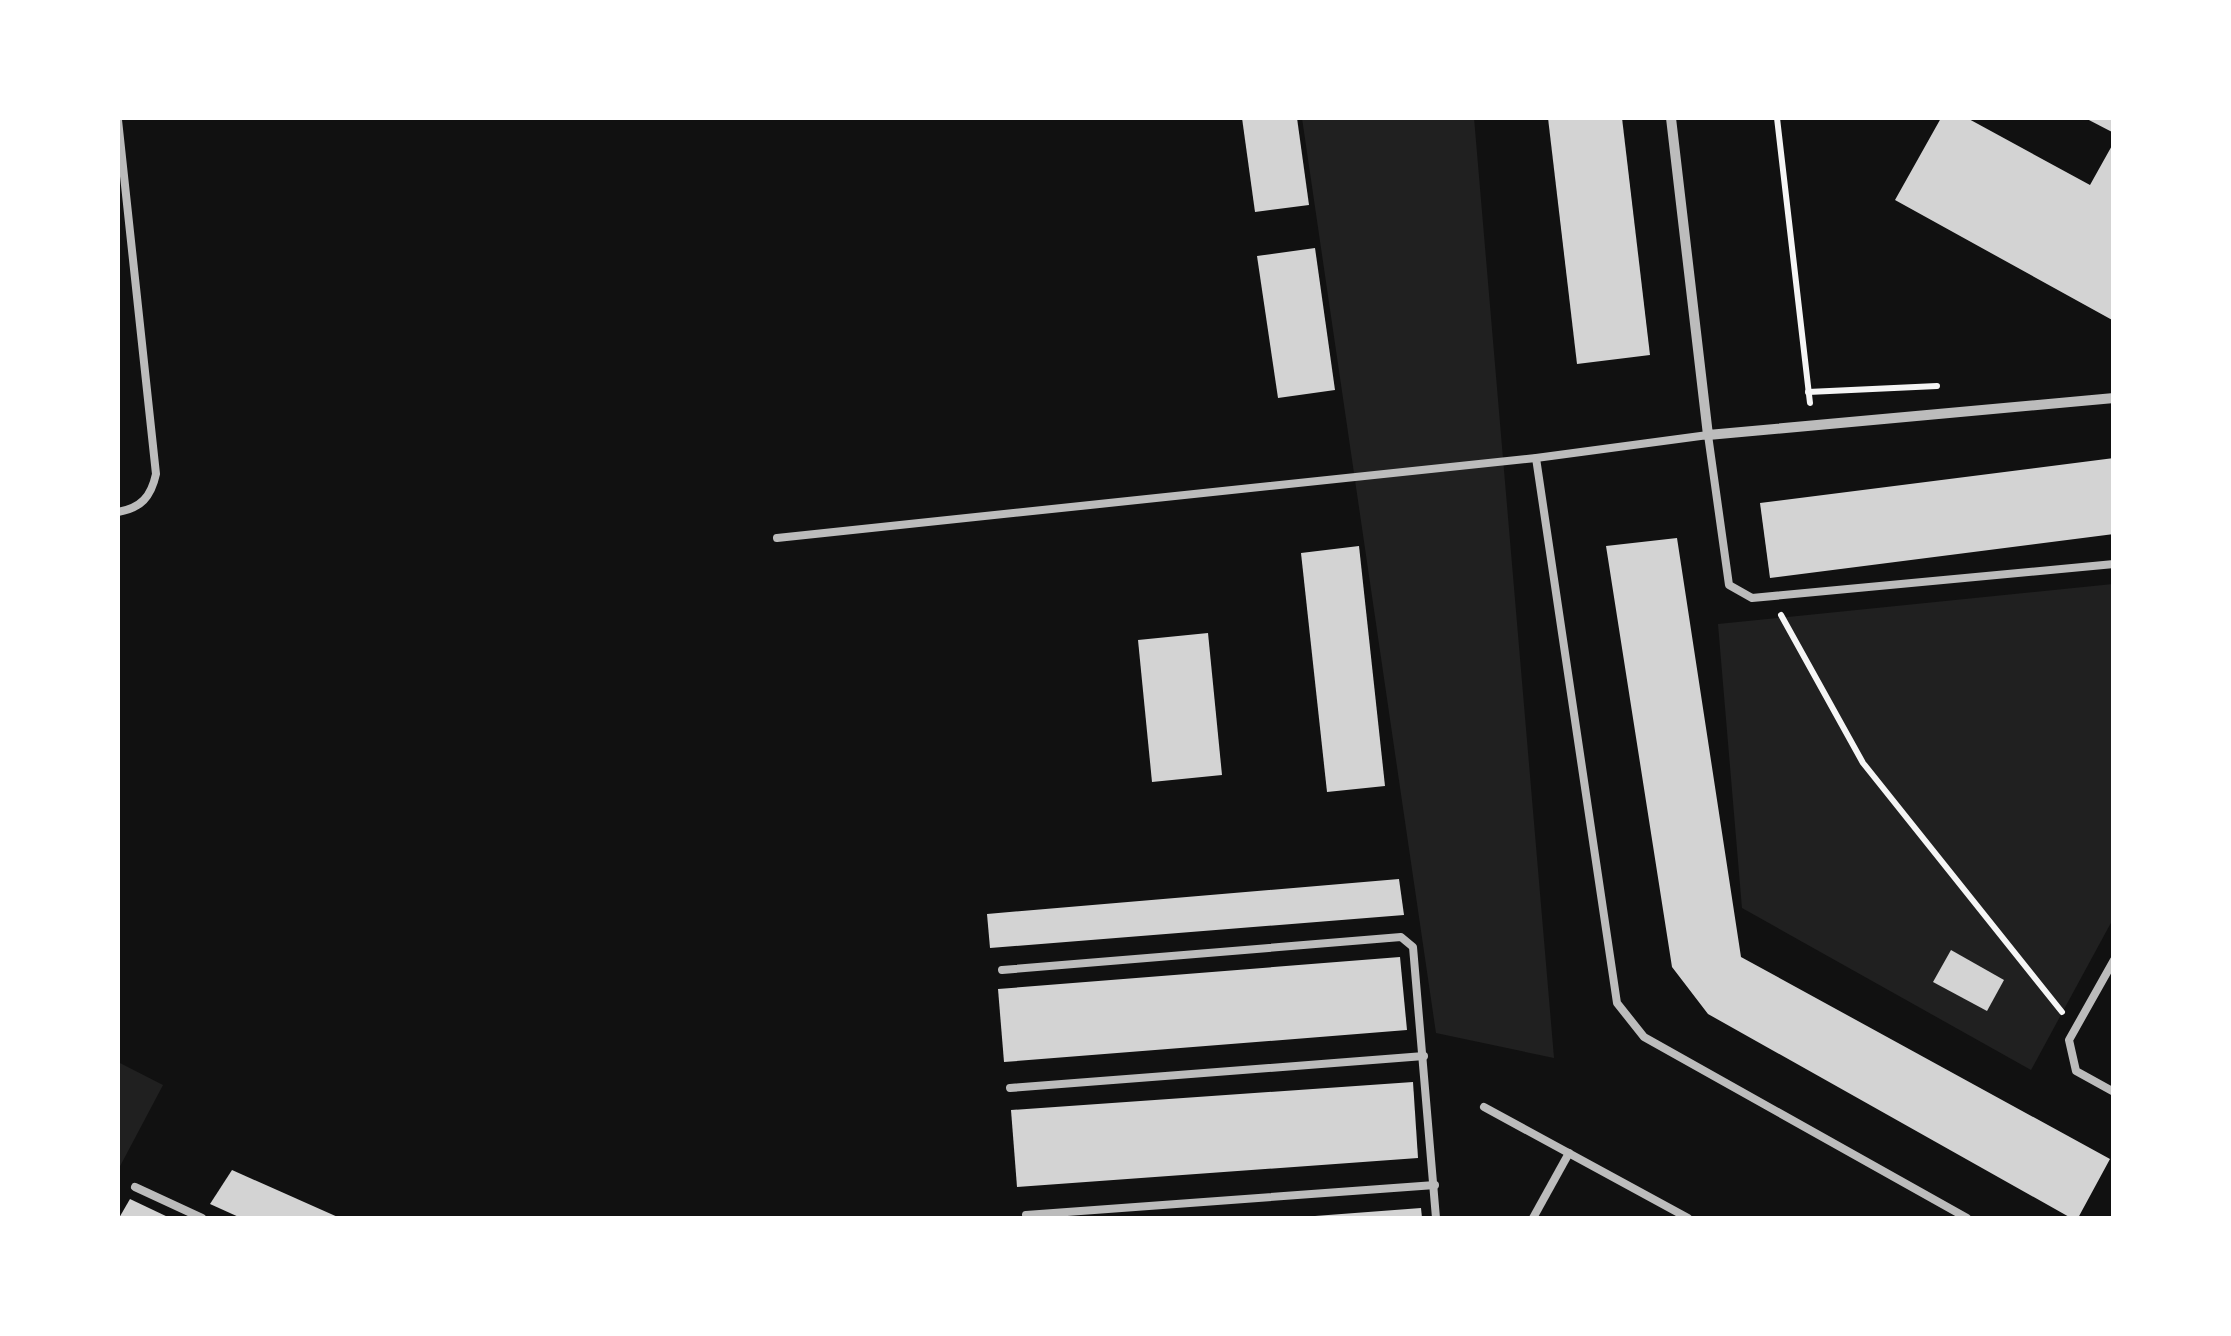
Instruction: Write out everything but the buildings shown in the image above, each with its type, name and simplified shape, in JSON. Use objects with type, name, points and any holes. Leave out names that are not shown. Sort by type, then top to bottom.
[{"type":"street","points":[[1672,118],[1708,435],[2114,398]]},
{"type":"lane","points":[[118,120],[156,474],[152,492],[141,505],[118,512]]},
{"type":"lane","points":[[776,538],[1536,458],[1708,435],[1729,585],[1752,598],[2114,564]]},
{"type":"lane","points":[[1536,458],[1618,1003],[1644,1037],[1967,1218]]},
{"type":"lane","points":[[1002,970],[1401,937],[1412,947],[1436,1218]]},
{"type":"lane","points":[[2114,960],[2068,1040],[2076,1071],[2114,1092]]},
{"type":"lane","points":[[1010,1088],[1424,1056]]},
{"type":"lane","points":[[1484,1107],[1688,1218]]},
{"type":"lane","points":[[1533,1218],[1569,1153]]},
{"type":"lane","points":[[1026,1215],[1434,1185]]},
{"type":"lane","points":[[135,1187],[202,1218]]},
{"type":"path","points":[[1777,118],[1812,424]]},
{"type":"path","points":[[1770,596],[1863,762],[2075,1028]]},
{"type":"shaded area","points":[[1302,118],[1474,118],[1554,1058],[1436,1033]]},
{"type":"shaded area","points":[[2113,584],[2113,919],[2031,1070],[1742,908],[1718,624]]},
{"type":"shaded area","points":[[118,1062],[163,1085],[118,1170]]}]
